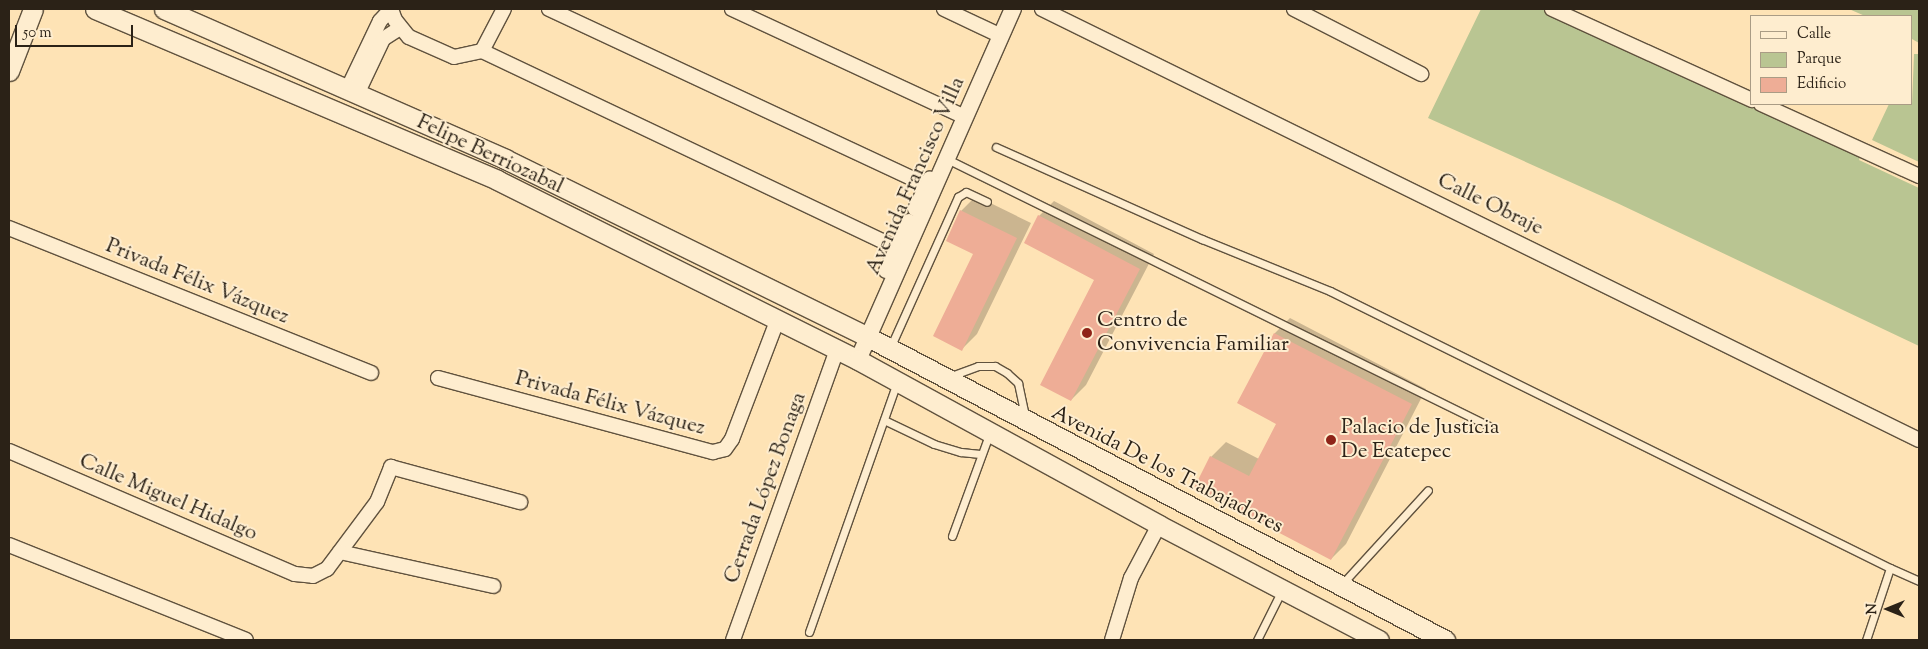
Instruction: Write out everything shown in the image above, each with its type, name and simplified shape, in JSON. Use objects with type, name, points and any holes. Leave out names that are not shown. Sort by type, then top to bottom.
[{"type":"main road","points":[[9,71],[14,41],[33,9]]},
{"type":"main road","name":"Felipe Berriozabal","points":[[95,9],[497,180],[858,360]]},
{"type":"main road","name":"Felipe Berriozabal","points":[[164,9],[353,90],[505,159],[868,337]]},
{"type":"main road","name":"Avenida De los Trabajadores","points":[[868,337],[1026,422],[1445,640]]},
{"type":"main road","points":[[858,360],[1159,525],[1379,640]]},
{"type":"street","points":[[353,90],[380,21],[391,9],[400,28],[409,37],[454,57],[482,51],[897,248]]},
{"type":"street","points":[[482,51],[504,9]]},
{"type":"street","points":[[549,9],[926,186]]},
{"type":"street","points":[[732,9],[965,117]]},
{"type":"street","points":[[944,9],[1001,36]]},
{"type":"street","name":"Avenida Francisco Villa","points":[[858,360],[942,160],[965,117],[1013,9]]},
{"type":"street","name":"Calle Obraje","points":[[1042,9],[1919,440]]},
{"type":"street","points":[[1294,9],[1421,74]]},
{"type":"street","points":[[1552,9],[1750,99]]},
{"type":"street","points":[[353,90],[383,39],[400,28]]},
{"type":"street","points":[[1763,105],[1919,176]]},
{"type":"street","points":[[886,271],[926,186],[942,160]]},
{"type":"street","name":"Privada Félix Vázquez","points":[[9,228],[371,373]]},
{"type":"street","name":"Privada Félix Vázquez","points":[[438,378],[712,452],[725,449],[732,439],[777,321]]},
{"type":"street","name":"Cerrada López Bonaga","points":[[734,640],[837,350]]},
{"type":"street","name":"Calle Miguel Hidalgo","points":[[9,451],[295,574],[313,576],[328,569],[340,552]]},
{"type":"street","points":[[493,586],[340,552],[376,502],[391,467],[520,502]]},
{"type":"street","points":[[1112,640],[1131,578],[1159,525]]},
{"type":"street","points":[[9,544],[246,640]]},
{"type":"lane","points":[[996,147],[1202,239],[1330,291],[1890,568],[1919,580]]},
{"type":"lane","points":[[942,160],[1489,426]]},
{"type":"lane","points":[[890,348],[958,197],[966,192],[987,202]]},
{"type":"lane","points":[[946,378],[978,366],[995,366],[1007,373],[1018,383],[1026,422]]},
{"type":"lane","points":[[809,632],[897,381]]},
{"type":"lane","points":[[884,420],[934,444],[961,452],[980,454]]},
{"type":"lane","points":[[952,536],[980,454],[990,432]]},
{"type":"lane","points":[[1340,586],[1428,490]]},
{"type":"lane","points":[[1866,640],[1890,568]]},
{"type":"lane","points":[[1257,640],[1282,590]]},
{"type":"green space","points":[[1481,9],[1563,9],[1750,96],[1750,105],[1769,105],[1864,149],[1859,160],[1919,188],[1919,346],[1617,203],[1428,118]]},
{"type":"green space","points":[[1849,9],[1919,9],[1919,43],[1913,40],[1913,15],[1863,15]]},
{"type":"green space","points":[[1914,54],[1919,54],[1919,162],[1872,140],[1889,105],[1913,105]]},
{"type":"building","points":[[960,210],[1017,238],[962,351],[933,336],[973,254],[946,241]]},
{"type":"building","name":"Centro de Convivencia Familiar","points":[[1038,215],[1140,269],[1071,401],[1040,385],[1094,280],[1024,243]]},
{"type":"building","name":"Palacio de Justicia De Ecatepec","points":[[1274,333],[1412,404],[1331,560],[1194,488],[1210,456],[1249,476],[1276,424],[1237,403]]},
{"type":"place","name":"Centro de Convivencia Familiar","points":[[1087,333]]},
{"type":"place","name":"Palacio de Justicia De Ecatepec","points":[[1331,440]]}]
